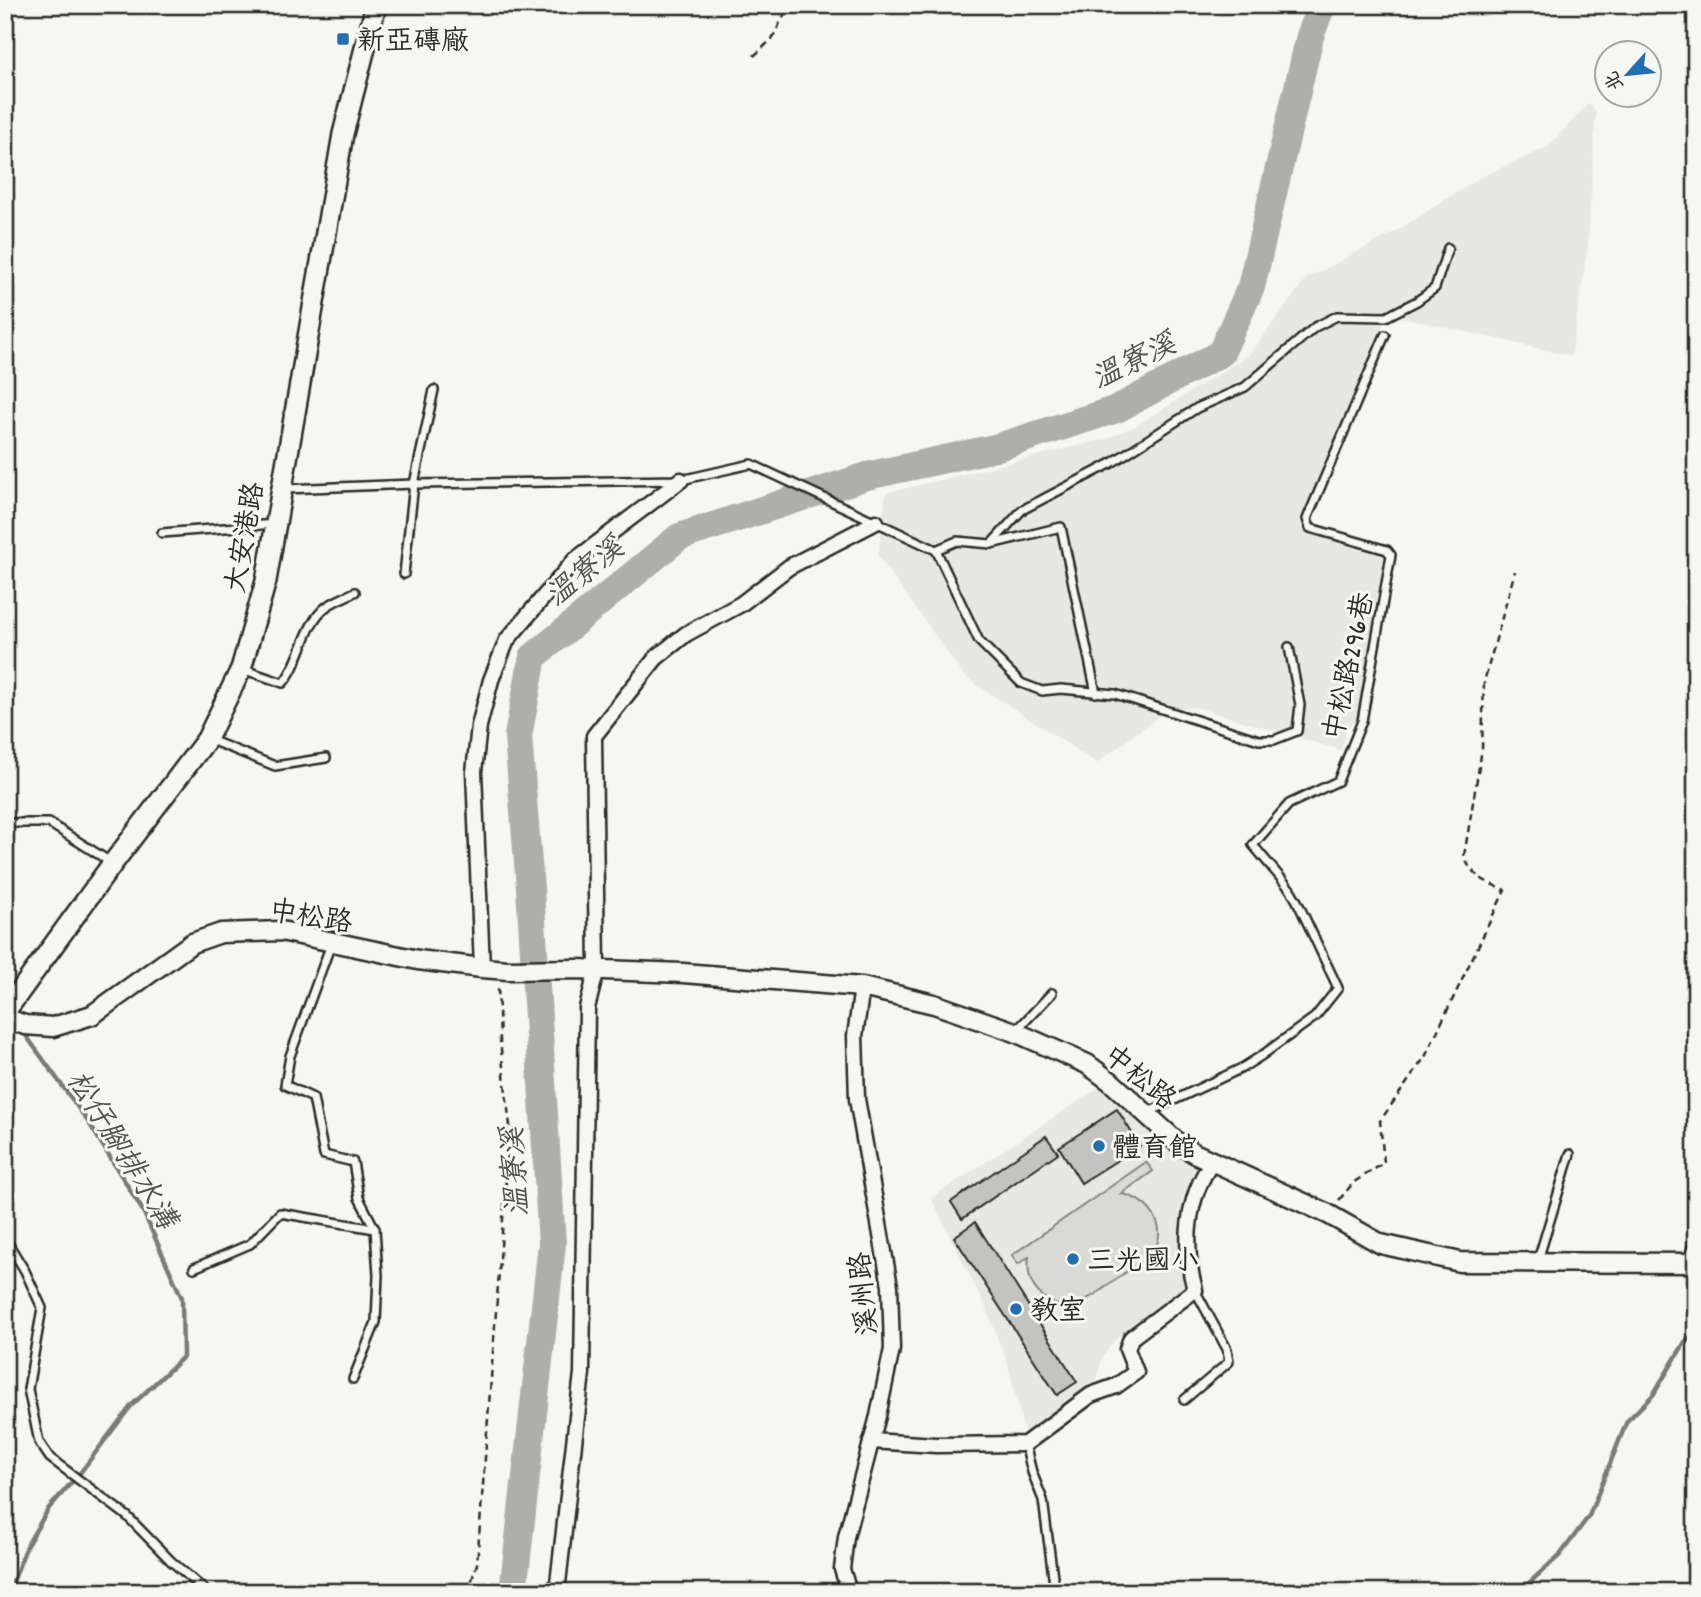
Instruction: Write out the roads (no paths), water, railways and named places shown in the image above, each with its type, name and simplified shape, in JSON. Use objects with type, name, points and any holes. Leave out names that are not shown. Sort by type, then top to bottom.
[{"type":"main road","name":"大安港路","points":[[5,1012],[207,739],[241,669],[266,581],[344,134],[376,5]]},
{"type":"street","points":[[496,969],[474,772],[479,726],[491,680],[507,640],[575,560],[681,480]]},
{"type":"street","points":[[557,1592],[582,1373],[587,1008],[597,969],[594,736],[656,658],[686,634],[741,604],[789,567],[876,522]]},
{"type":"street","name":"中松路","points":[[5,1018],[24,1026],[53,1027],[92,1015],[192,943],[221,933],[281,931],[331,944],[418,960],[496,969],[597,969],[862,987],[934,1004],[1015,1032],[1087,1064],[1110,1080],[1177,1140],[1212,1163],[1328,1214],[1381,1244],[1460,1262],[1692,1263]]},
{"type":"street","name":"溪州路","points":[[849,1592],[842,1569],[845,1547],[892,1349],[890,1286],[857,1099],[855,1036],[862,987]]},
{"type":"street","points":[[871,1441],[936,1445],[1026,1444],[1091,1395],[1116,1387],[1136,1372],[1127,1349],[1130,1338],[1195,1290],[1191,1275],[1188,1229],[1201,1178],[1212,1163]]},
{"type":"lane","points":[[991,544],[1022,510],[1110,464],[1197,408],[1245,387],[1315,327],[1337,316],[1387,317],[1417,301],[1435,288],[1448,248]]},
{"type":"lane","name":"中松路296巷","points":[[1146,1113],[1261,1056],[1315,1017],[1338,988],[1290,889],[1253,845],[1289,804],[1338,781],[1362,721],[1391,555],[1387,550],[1310,528],[1307,519],[1385,335]]},
{"type":"lane","points":[[404,574],[414,484],[434,390]]},
{"type":"lane","points":[[280,489],[681,480],[751,464],[936,550],[979,641],[1021,683],[1042,691],[1061,689],[1115,694],[1259,740],[1274,740],[1297,731],[1300,705],[1289,647]]},
{"type":"lane","points":[[162,533],[275,524]]},
{"type":"lane","points":[[936,550],[957,541],[991,544],[1061,527],[1096,693]]},
{"type":"lane","points":[[241,669],[283,683],[290,675],[310,631],[324,609],[355,592]]},
{"type":"lane","points":[[207,739],[275,766],[326,758]]},
{"type":"lane","points":[[5,823],[49,823],[113,863]]},
{"type":"lane","points":[[331,944],[290,1056],[285,1085],[313,1098],[324,1155],[353,1162],[359,1198],[376,1229],[376,1322],[353,1379]]},
{"type":"lane","points":[[1015,1032],[1052,992]]},
{"type":"lane","points":[[1537,1264],[1570,1154]]},
{"type":"lane","points":[[194,1268],[250,1244],[280,1213],[376,1229]]},
{"type":"lane","points":[[1692,1263],[1696,1232]]},
{"type":"lane","points":[[5,1238],[26,1271],[42,1308],[28,1389],[39,1442],[50,1458],[127,1516],[171,1561],[207,1592]]},
{"type":"lane","points":[[1184,1400],[1229,1362],[1227,1349],[1195,1290]]},
{"type":"lane","points":[[1026,1444],[1032,1472],[1043,1500],[1055,1592]]},
{"type":"waterway","name":"溫寮溪","points":[[513,1592],[552,1244],[518,736],[533,657],[679,537],[867,476],[995,448],[1117,409],[1221,353],[1251,287],[1310,36],[1322,5]]},
{"type":"waterway","name":"松仔腳排水溝","points":[[9,1592],[27,1545],[49,1508],[80,1473],[131,1406],[183,1357],[182,1298],[143,1211],[89,1123],[22,1030]]},
{"type":"waterway","points":[[1519,1592],[1560,1555],[1589,1516],[1627,1421],[1653,1395],[1685,1342],[1696,1332]]},
{"type":"place","name":"新亞磚廠","points":[[343,39]]},
{"type":"place","name":"體育館","points":[[1099,1146]]},
{"type":"place","name":"三光國小","points":[[1073,1259]]},
{"type":"place","name":"教室","points":[[1016,1309]]}]
